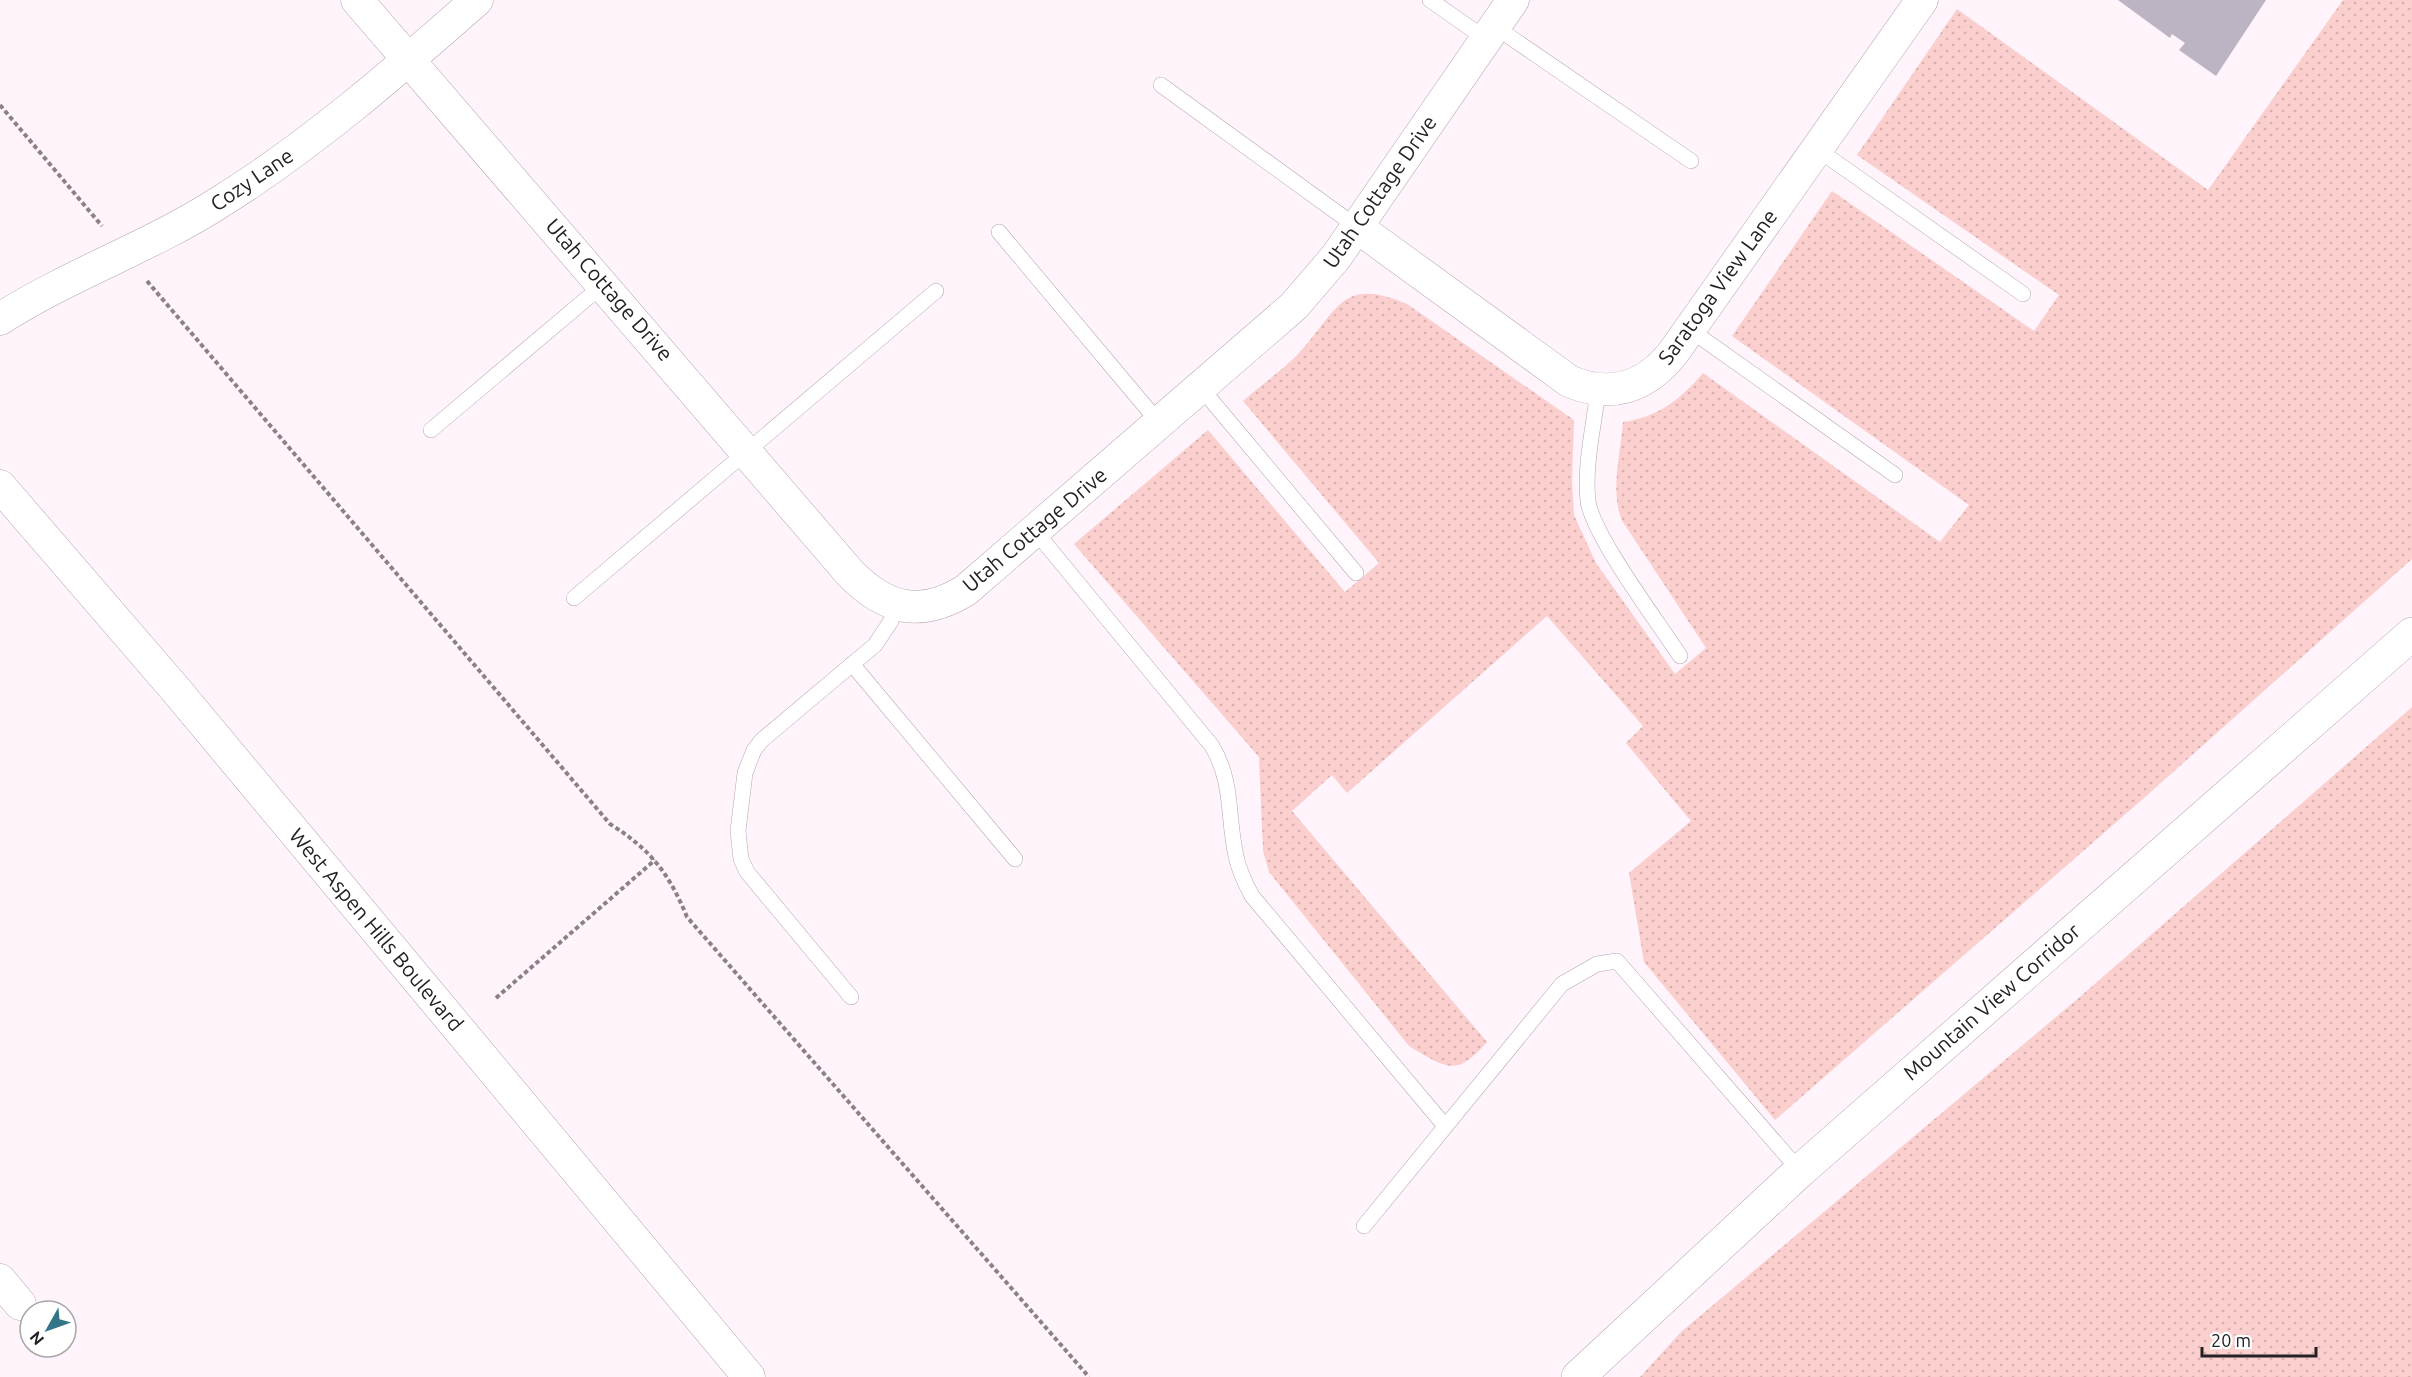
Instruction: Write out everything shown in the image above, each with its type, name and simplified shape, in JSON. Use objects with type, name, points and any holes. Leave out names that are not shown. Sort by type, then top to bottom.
[{"type":"highway","name":"Mountain View Corridor","points":[[1578,1377],[1800,1172],[2412,634]]},
{"type":"street","name":"Utah Cottage Drive","points":[[357,0],[865,589],[896,605],[932,606],[950,600],[966,590],[1161,424],[1294,306],[1331,264],[1513,0]]},
{"type":"street","name":"Cozy Lane","points":[[0,319],[65,281],[125,254],[219,203],[265,173],[409,60],[477,0]]},
{"type":"street","name":"Saratoga View Lane","points":[[1357,227],[1569,381],[1598,390],[1621,389],[1646,380],[1661,368],[1922,0]]},
{"type":"street","name":"West Aspen Hills Boulevard","points":[[0,486],[176,690],[738,1373]]},
{"type":"street","points":[[0,1280],[18,1302]]},
{"type":"lane","points":[[1430,0],[1490,33],[1691,161]]},
{"type":"lane","points":[[1161,85],[1357,227]]},
{"type":"lane","points":[[1816,149],[2023,294]]},
{"type":"lane","points":[[999,231],[1161,424]]},
{"type":"lane","points":[[431,430],[604,284]]},
{"type":"lane","points":[[574,598],[936,291]]},
{"type":"lane","points":[[1689,329],[1895,475]]},
{"type":"lane","points":[[1201,388],[1356,573]]},
{"type":"lane","points":[[1598,390],[1588,474],[1589,504],[1603,538],[1680,656]]},
{"type":"lane","points":[[1035,531],[1212,746],[1226,774],[1236,856],[1252,896],[1445,1126]]},
{"type":"lane","points":[[850,997],[747,872],[739,852],[738,831],[745,773],[754,750],[762,740],[883,636],[896,605]]},
{"type":"lane","points":[[852,664],[1016,859]]},
{"type":"lane","points":[[1364,1226],[1562,984],[1597,964],[1617,961],[1800,1172]]},
{"type":"path","points":[[0,105],[610,824],[635,840],[655,860],[674,886],[687,916],[1089,1377]]},
{"type":"path","points":[[496,998],[655,860]]},
{"type":"shaded area","points":[[2343,0],[2412,0],[2412,559],[2145,797],[1775,1120],[1644,962],[1629,873],[1691,821],[1626,743],[1643,726],[1547,616],[1347,793],[1332,775],[1292,811],[1487,1042],[1467,1061],[1450,1066],[1432,1060],[1409,1046],[1269,872],[1263,851],[1259,757],[1074,544],[1208,430],[1345,592],[1379,563],[1243,401],[1293,359],[1343,302],[1354,296],[1367,294],[1385,296],[1407,304],[1574,420],[1572,481],[1574,515],[1596,563],[1675,674],[1706,648],[1623,522],[1617,499],[1617,473],[1623,422],[1636,420],[1668,406],[1703,373],[1940,542],[1969,505],[1732,336],[1832,191],[2034,331],[2059,295],[1857,155],[1957,9],[2208,190]]},
{"type":"shaded area","points":[[2412,707],[2412,1377],[1640,1377],[1681,1332],[2081,996]]},
{"type":"building","points":[[2118,0],[2266,0],[2216,76],[2179,50],[2185,43],[2172,34],[2170,38]]}]
